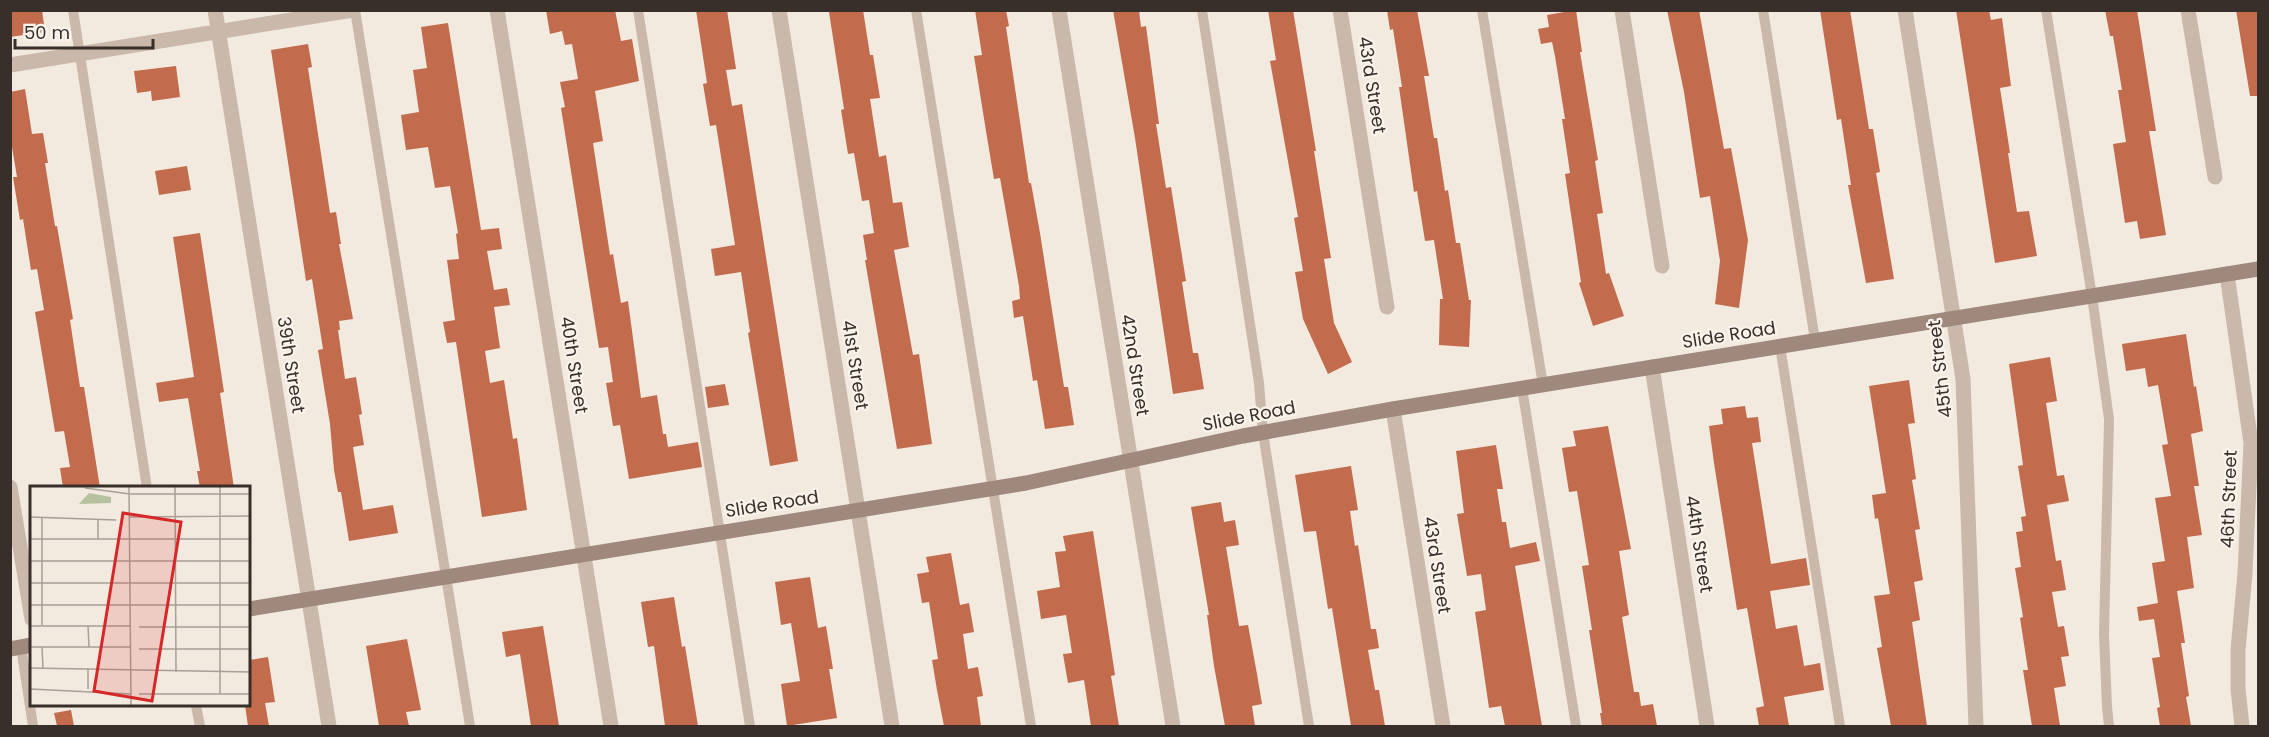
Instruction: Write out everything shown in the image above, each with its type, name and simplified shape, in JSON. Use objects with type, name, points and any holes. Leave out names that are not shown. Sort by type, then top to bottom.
[{"type":"main road","name":"Slide Road","points":[[250,609],[993,488],[1393,409],[2259,269]]},
{"type":"street","name":"39th Street","points":[[215,10],[329,726]]},
{"type":"street","points":[[10,65],[354,10]]},
{"type":"street","name":"40th Street","points":[[498,10],[611,726]]},
{"type":"street","name":"41st Street","points":[[779,10],[892,726]]},
{"type":"street","name":"42nd Street","points":[[1059,10],[1173,726]]},
{"type":"street","name":"43rd Street","points":[[1340,10],[1387,307]]},
{"type":"street","points":[[1622,10],[1662,266]]},
{"type":"street","name":"45th Street","points":[[1905,10],[1963,379],[1976,726]]},
{"type":"street","points":[[2188,10],[2215,177]]},
{"type":"street","name":"46th Street","points":[[2227,274],[2251,443],[2245,573],[2238,650],[2238,689],[2242,726]]},
{"type":"street","name":"44th Street","points":[[1652,367],[1707,726]]},
{"type":"street","name":"43rd Street","points":[[1393,409],[1443,726]]},
{"type":"street","points":[[10,487],[30,607]]},
{"type":"lane","points":[[73,10],[147,486]]},
{"type":"lane","points":[[354,10],[470,726]]},
{"type":"lane","points":[[638,10],[750,726]]},
{"type":"lane","points":[[916,10],[1031,726]]},
{"type":"lane","points":[[1202,10],[1257,371],[1263,433],[1309,726]]},
{"type":"lane","points":[[1482,10],[1543,385]]},
{"type":"lane","points":[[1763,10],[1815,340]]},
{"type":"lane","points":[[2046,10],[2092,296],[2109,419],[2104,634],[2106,707],[2109,726]]},
{"type":"lane","points":[[1780,346],[1840,726]]},
{"type":"lane","points":[[1522,388],[1576,726]]},
{"type":"lane","points":[[21,647],[30,706]]},
{"type":"lane","points":[[30,707],[33,726]]},
{"type":"lane","points":[[196,707],[200,726]]},
{"type":"building","points":[[10,10],[42,10],[45,32],[10,37]]},
{"type":"building","points":[[546,10],[615,10],[621,41],[632,39],[639,81],[595,91],[603,141],[593,143],[610,255],[613,254],[621,303],[628,301],[641,398],[657,395],[663,434],[666,434],[668,447],[698,442],[702,467],[629,479],[620,425],[613,426],[606,383],[613,382],[608,347],[599,348],[561,108],[565,107],[560,82],[578,79],[572,44],[565,45],[562,31],[550,34]]},
{"type":"building","points":[[696,10],[727,10],[736,69],[726,70],[732,106],[742,104],[798,461],[770,466],[748,333],[750,332],[741,272],[715,276],[711,249],[735,245],[716,125],[710,126],[703,84],[707,83]]},
{"type":"building","points":[[863,10],[870,55],[873,55],[880,98],[870,99],[879,157],[886,155],[893,203],[902,202],[909,247],[894,250],[913,355],[919,354],[932,444],[897,449],[865,260],[867,260],[863,235],[874,233],[869,200],[862,201],[854,153],[848,154],[841,110],[844,109],[829,12]]},
{"type":"building","points":[[975,10],[1006,10],[1009,26],[1006,27],[1029,183],[1031,183],[1040,233],[1064,387],[1068,387],[1074,425],[1045,429],[1037,380],[1033,381],[1023,316],[1014,318],[1012,301],[1020,299],[1019,286],[1000,178],[994,179],[974,56],[982,55]]},
{"type":"building","points":[[1113,10],[1139,10],[1141,27],[1146,26],[1159,124],[1156,124],[1166,188],[1171,187],[1186,281],[1182,282],[1193,353],[1198,353],[1204,389],[1173,394],[1135,138]]},
{"type":"building","points":[[1268,10],[1293,10],[1331,258],[1324,259],[1334,323],[1352,362],[1328,374],[1303,319],[1295,272],[1303,271],[1294,218],[1298,217],[1270,61],[1276,60]]},
{"type":"building","points":[[1387,10],[1417,10],[1429,76],[1424,76],[1434,138],[1437,138],[1445,191],[1448,190],[1456,243],[1460,243],[1469,300],[1471,300],[1469,347],[1439,345],[1440,299],[1443,299],[1434,240],[1425,241],[1417,191],[1414,192],[1399,87],[1402,87],[1393,29],[1390,30]]},
{"type":"building","points":[[1576,10],[1582,52],[1580,52],[1598,160],[1595,161],[1603,213],[1597,214],[1606,274],[1609,273],[1624,316],[1593,326],[1579,283],[1581,282],[1565,174],[1570,173],[1562,119],[1565,119],[1555,56],[1552,42],[1541,44],[1538,29],[1549,27],[1547,15]]},
{"type":"building","points":[[1667,10],[1699,10],[1724,149],[1731,148],[1748,240],[1739,308],[1715,304],[1720,261],[1710,196],[1700,198],[1684,92]]},
{"type":"building","points":[[1820,10],[1850,10],[1869,129],[1873,129],[1880,172],[1876,173],[1894,279],[1866,283],[1848,185],[1851,185],[1841,119],[1837,120]]},
{"type":"building","points":[[1956,10],[1989,10],[1991,20],[2002,18],[2011,86],[2000,88],[2010,153],[2008,153],[2017,212],[2029,211],[2037,256],[1995,263]]},
{"type":"building","points":[[2105,10],[2137,10],[2156,131],[2149,131],[2166,235],[2140,239],[2137,221],[2125,223],[2113,144],[2126,142],[2118,90],[2122,90],[2113,36],[2110,36]]},
{"type":"building","points":[[2236,10],[2259,10],[2259,96],[2250,96]]},
{"type":"building","points":[[448,23],[481,230],[499,228],[502,249],[487,251],[494,290],[507,288],[510,305],[494,307],[500,348],[485,351],[490,383],[504,380],[513,439],[517,438],[527,510],[482,517],[456,342],[447,343],[443,322],[455,320],[447,260],[459,259],[456,234],[458,233],[450,186],[435,188],[428,147],[406,150],[401,115],[419,112],[413,70],[427,68],[421,27]]},
{"type":"building","points":[[308,44],[312,67],[308,68],[330,213],[336,212],[341,244],[339,244],[353,319],[339,321],[340,330],[338,330],[345,379],[356,377],[362,414],[359,415],[364,445],[353,447],[363,510],[393,505],[398,533],[349,541],[341,492],[338,492],[334,470],[330,424],[318,350],[323,349],[312,279],[306,281],[271,50]]},
{"type":"building","points":[[176,66],[180,97],[152,101],[151,91],[137,93],[134,71]]},
{"type":"building","points":[[25,89],[32,134],[43,133],[48,163],[45,163],[55,226],[57,226],[73,319],[70,320],[80,387],[84,387],[100,486],[63,486],[60,468],[70,467],[64,431],[55,432],[35,312],[44,310],[37,269],[31,270],[23,219],[20,220],[13,177],[17,177],[10,135],[10,92]]},
{"type":"building","points":[[187,166],[191,190],[159,195],[155,171]]},
{"type":"building","points":[[200,233],[224,392],[220,393],[234,486],[200,486],[197,471],[200,471],[188,398],[159,402],[156,383],[194,377],[173,237]]},
{"type":"building","points":[[2186,334],[2203,431],[2191,434],[2199,486],[2194,486],[2202,535],[2187,537],[2194,588],[2177,591],[2185,643],[2181,643],[2191,726],[2160,726],[2157,708],[2160,707],[2152,658],[2160,657],[2154,619],[2139,621],[2137,607],[2158,603],[2152,563],[2165,561],[2155,498],[2171,496],[2162,445],[2168,444],[2158,385],[2148,387],[2145,368],[2126,371],[2122,344]]},
{"type":"building","points":[[2050,357],[2057,401],[2046,403],[2057,476],[2064,475],[2069,501],[2047,505],[2056,561],[2061,560],[2066,590],[2052,592],[2058,627],[2064,626],[2069,656],[2061,657],[2066,686],[2054,688],[2060,726],[2032,726],[2023,670],[2028,670],[2015,568],[2021,567],[2016,532],[2023,531],[2021,517],[2026,516],[2018,466],[2023,465],[2009,364]]},
{"type":"building","points":[[1909,380],[1915,423],[1908,424],[1916,479],[1912,480],[1920,529],[1915,530],[1923,580],[1914,582],[1920,620],[1912,622],[1927,726],[1891,726],[1877,648],[1882,647],[1874,596],[1890,594],[1872,495],[1886,493],[1869,386]]},
{"type":"building","points":[[725,384],[729,405],[708,408],[705,387]]},
{"type":"building","points":[[1745,406],[1747,418],[1758,417],[1761,442],[1752,443],[1771,564],[1806,558],[1810,585],[1770,591],[1776,629],[1797,625],[1804,666],[1820,663],[1824,690],[1784,697],[1789,726],[1759,726],[1756,708],[1764,706],[1747,608],[1737,610],[1714,463],[1709,426],[1723,424],[1721,409]]},
{"type":"building","points":[[1608,426],[1631,549],[1619,551],[1629,615],[1622,617],[1634,692],[1639,692],[1641,706],[1653,704],[1657,726],[1602,726],[1589,630],[1592,630],[1582,566],[1589,565],[1577,491],[1569,492],[1562,448],[1576,446],[1573,431]]},
{"type":"building","points":[[1496,445],[1503,489],[1497,489],[1502,522],[1506,522],[1510,548],[1536,542],[1540,561],[1515,566],[1542,726],[1505,726],[1501,706],[1489,708],[1475,612],[1486,610],[1481,574],[1467,576],[1457,514],[1464,513],[1456,451]]},
{"type":"building","points":[[1351,466],[1358,510],[1350,511],[1355,546],[1358,545],[1371,629],[1376,629],[1379,648],[1368,650],[1375,690],[1379,690],[1385,726],[1351,726],[1332,608],[1328,609],[1316,531],[1304,532],[1295,475]]},
{"type":"building","points":[[1221,502],[1224,522],[1235,520],[1239,545],[1226,547],[1239,626],[1248,625],[1262,704],[1252,706],[1255,726],[1225,726],[1214,666],[1207,615],[1209,615],[1191,507]]},
{"type":"building","points":[[1093,531],[1115,675],[1111,676],[1119,726],[1091,726],[1084,680],[1068,683],[1063,654],[1072,653],[1066,615],[1041,619],[1037,591],[1060,587],[1055,552],[1066,551],[1063,536]]},
{"type":"building","points":[[951,553],[960,605],[969,603],[974,632],[963,634],[968,669],[978,667],[983,696],[977,697],[981,726],[944,726],[937,690],[932,660],[938,659],[929,602],[922,603],[917,574],[929,572],[926,557]]},
{"type":"building","points":[[810,577],[818,628],[826,626],[833,669],[829,669],[837,718],[787,726],[781,684],[800,681],[791,623],[781,625],[775,582]]},
{"type":"building","points":[[674,597],[682,647],[685,646],[698,726],[665,726],[654,646],[648,647],[641,602]]},
{"type":"building","points":[[543,626],[559,726],[531,726],[520,654],[506,657],[502,632]]},
{"type":"building","points":[[407,639],[421,710],[406,712],[409,726],[379,726],[366,646]]},
{"type":"building","points":[[268,657],[275,702],[265,703],[269,726],[248,726],[245,707],[250,707],[250,660]]},
{"type":"building","points":[[71,710],[74,726],[57,726],[54,713]]}]
